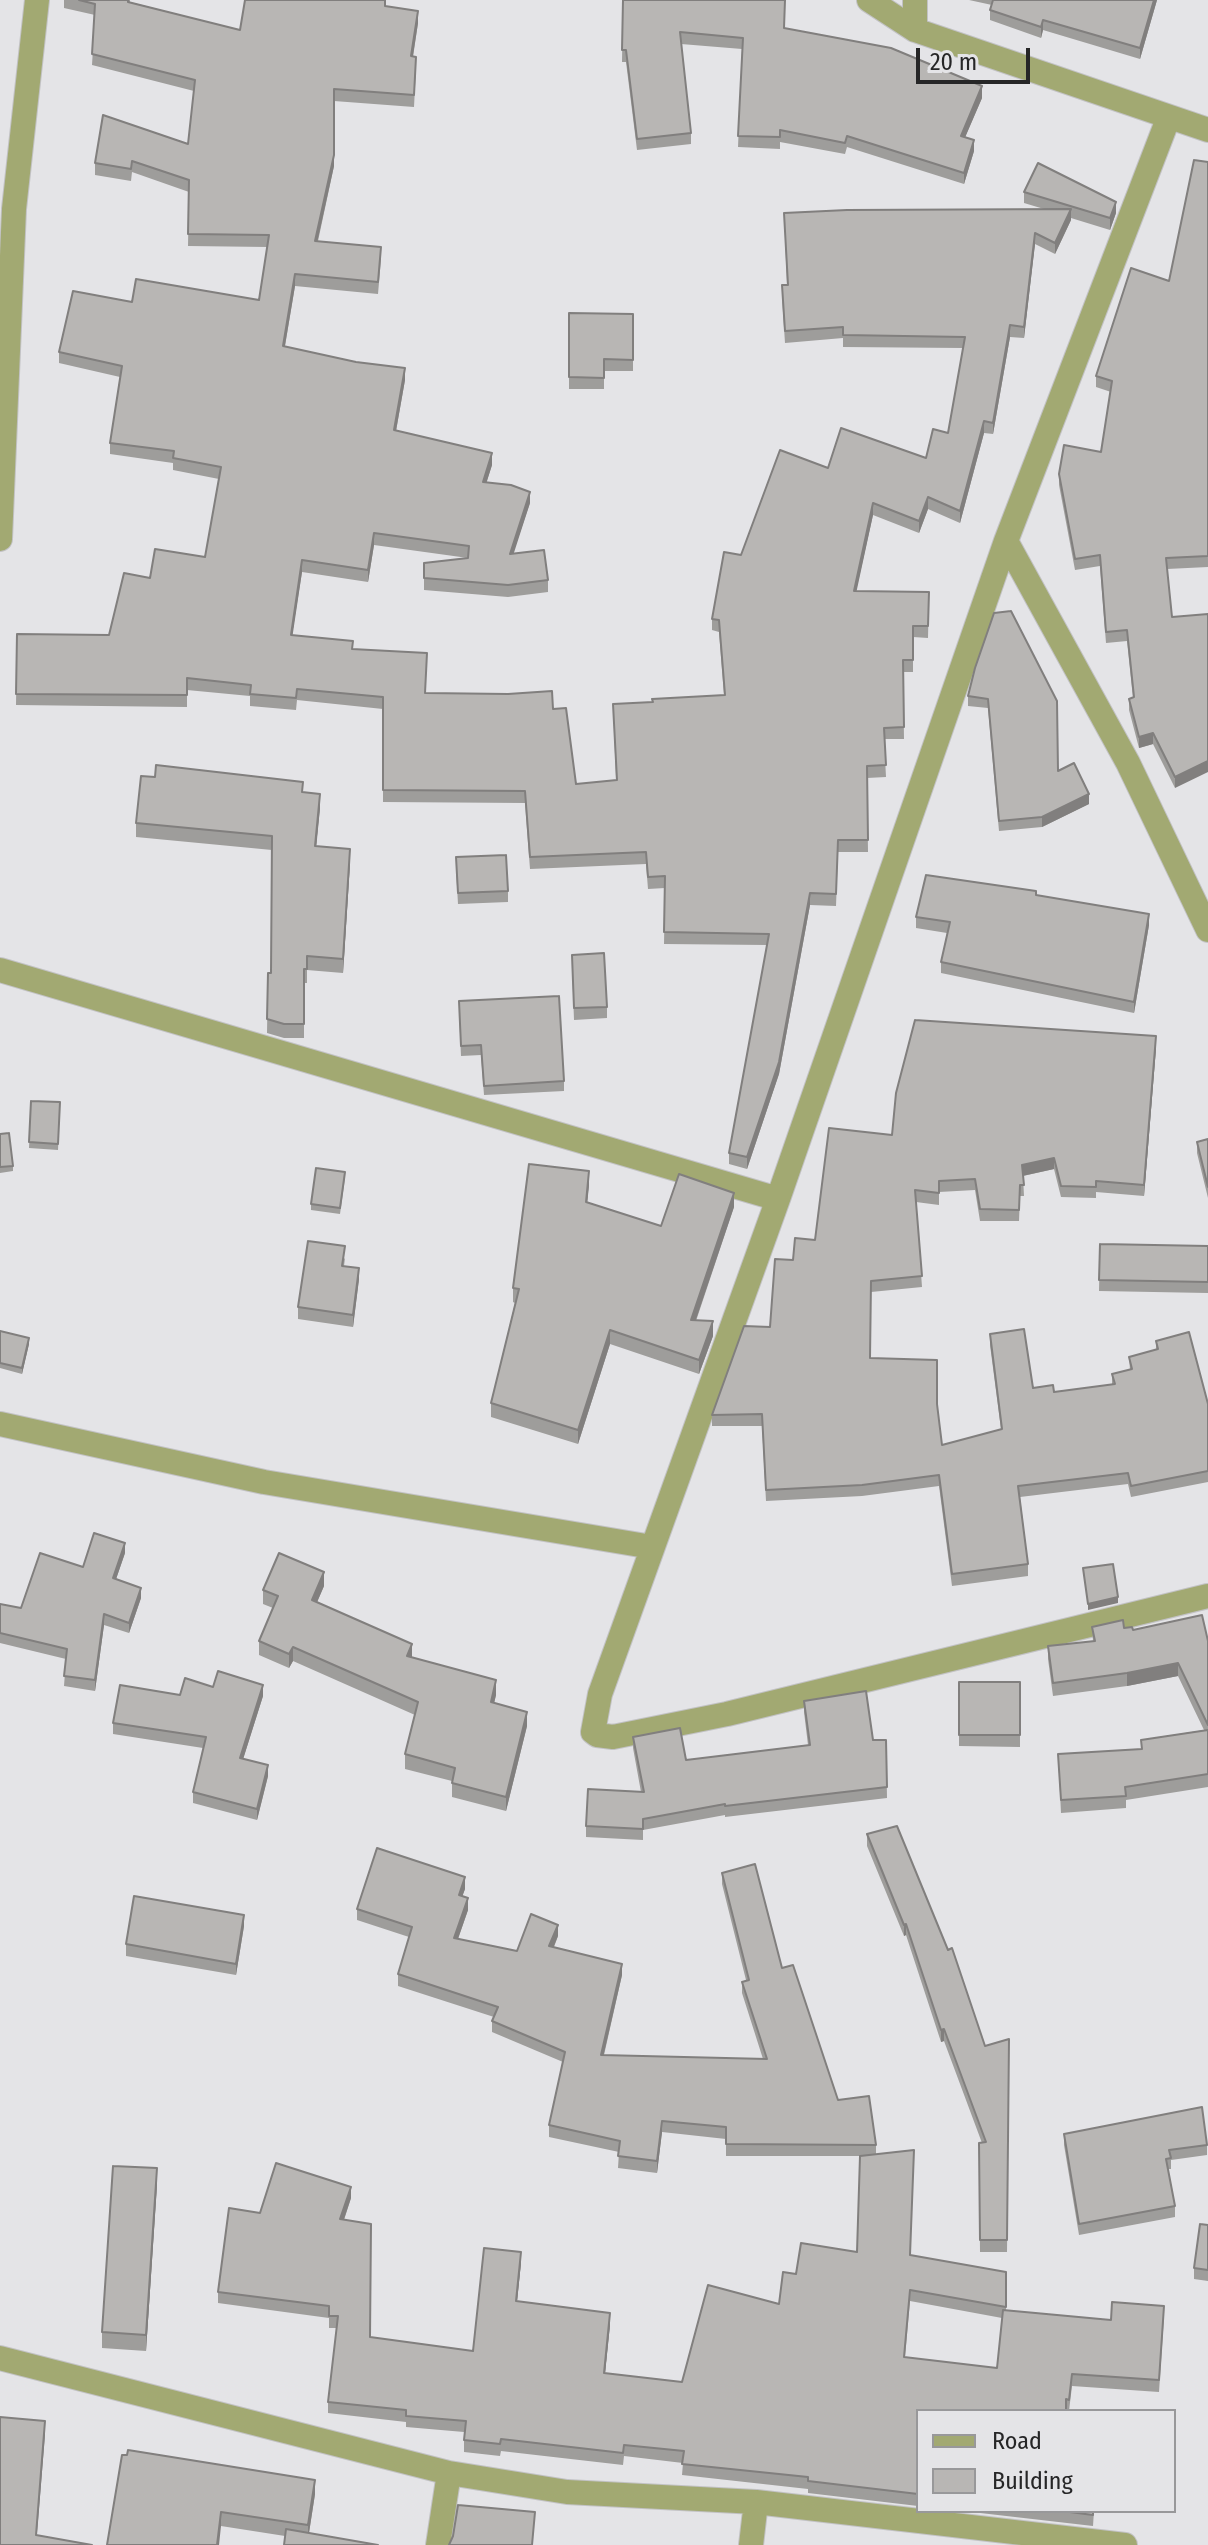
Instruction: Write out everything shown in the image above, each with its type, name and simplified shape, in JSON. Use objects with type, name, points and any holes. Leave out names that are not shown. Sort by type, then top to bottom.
[{"type":"street","points":[[0,539],[14,209],[37,0]]},
{"type":"street","points":[[869,0],[915,30],[1168,119],[1208,130]]},
{"type":"street","points":[[915,0],[915,30]]},
{"type":"street","points":[[1168,119],[1006,541],[778,1199],[600,1694],[593,1725],[597,1735],[613,1737],[727,1714],[1208,1596]]},
{"type":"street","points":[[1006,541],[1128,763],[1208,930]]},
{"type":"street","points":[[0,970],[778,1199]]},
{"type":"street","points":[[0,1424],[264,1482],[652,1547]]},
{"type":"street","points":[[0,2358],[449,2473],[567,2492],[756,2502],[1125,2545]]},
{"type":"street","points":[[438,2545],[449,2473]]},
{"type":"street","points":[[751,2545],[756,2502]]},
{"type":"building","points":[[79,0],[128,0],[240,30],[245,0],[385,0],[385,6],[418,11],[411,56],[416,57],[414,95],[334,89],[334,155],[315,241],[381,247],[378,282],[295,274],[283,346],[356,362],[405,368],[394,430],[492,453],[483,482],[511,485],[530,492],[510,554],[544,550],[548,580],[508,585],[424,578],[424,563],[468,558],[469,546],[374,533],[368,570],[302,560],[291,635],[353,641],[352,649],[427,653],[425,693],[552,691],[553,709],[566,708],[576,784],[617,780],[613,704],[725,695],[719,620],[712,619],[724,552],[741,555],[780,450],[828,468],[841,428],[926,458],[933,429],[948,433],[965,337],[843,335],[843,327],[785,331],[782,285],[788,285],[784,213],[1071,209],[1055,243],[1035,233],[1024,327],[1010,325],[993,423],[984,421],[960,511],[928,497],[919,521],[873,503],[854,591],[929,592],[928,626],[913,626],[913,660],[903,660],[904,727],[884,728],[886,765],[867,766],[868,840],[838,840],[836,894],[810,893],[779,1062],[747,1157],[729,1153],[769,934],[664,932],[665,876],[648,877],[646,852],[530,857],[525,791],[383,790],[383,697],[297,689],[296,698],[250,694],[251,685],[187,678],[187,695],[16,694],[17,634],[109,635],[124,573],[150,578],[155,549],[205,557],[221,467],[173,458],[174,451],[110,443],[122,366],[59,352],[73,291],[132,302],[136,279],[259,300],[269,235],[188,234],[189,180],[132,161],[131,169],[95,163],[103,115],[188,144],[195,80],[92,54],[95,4]]},
{"type":"building","points":[[623,0],[785,0],[784,28],[891,48],[982,86],[961,136],[974,140],[964,173],[847,136],[845,143],[780,130],[780,137],[738,136],[743,38],[680,32],[691,133],[637,139],[626,50],[622,50]]},
{"type":"building","points":[[993,0],[1154,0],[1140,48],[1043,20],[1041,27],[990,10]]},
{"type":"building","points":[[1194,160],[1208,162],[1208,556],[1166,558],[1172,617],[1208,614],[1208,761],[1175,777],[1153,733],[1139,737],[1129,699],[1134,697],[1127,630],[1106,632],[1100,555],[1075,559],[1059,474],[1064,445],[1101,452],[1112,381],[1096,376],[1131,268],[1169,281]]},
{"type":"building","points":[[1038,163],[1116,202],[1110,218],[1024,192]]},
{"type":"building","points":[[569,313],[633,314],[633,360],[604,359],[604,378],[569,377]]},
{"type":"building","points":[[1011,611],[1057,701],[1058,771],[1074,763],[1089,794],[1042,817],[999,821],[988,699],[968,696],[994,613]]},
{"type":"building","points":[[156,765],[303,782],[302,792],[320,794],[315,846],[350,849],[343,959],[307,956],[307,969],[304,969],[304,1024],[284,1024],[267,1019],[268,973],[271,973],[272,836],[136,823],[141,776],[155,777]]},
{"type":"building","points":[[506,855],[508,891],[458,893],[456,857]]},
{"type":"building","points":[[926,875],[1036,891],[1036,895],[1149,914],[1134,1002],[941,962],[950,922],[916,917]]},
{"type":"building","points":[[604,953],[607,1007],[574,1008],[572,955]]},
{"type":"building","points":[[559,996],[564,1081],[484,1086],[481,1045],[461,1046],[459,1001]]},
{"type":"building","points":[[915,1020],[1156,1036],[1144,1185],[1096,1181],[1096,1187],[1061,1186],[1054,1158],[1022,1165],[1024,1185],[1020,1185],[1019,1210],[980,1209],[975,1179],[939,1181],[939,1193],[915,1190],[922,1276],[871,1281],[870,1358],[937,1360],[937,1404],[942,1445],[1002,1429],[990,1334],[1024,1329],[1033,1388],[1053,1385],[1054,1392],[1115,1384],[1112,1374],[1132,1369],[1129,1357],[1158,1349],[1156,1341],[1189,1332],[1208,1404],[1208,1471],[1131,1486],[1128,1473],[1018,1486],[1028,1564],[952,1574],[939,1475],[862,1485],[766,1490],[762,1414],[712,1415],[744,1326],[770,1327],[775,1259],[793,1260],[795,1238],[815,1240],[829,1128],[892,1135],[896,1093]]},
{"type":"building","points":[[31,1101],[60,1102],[58,1144],[29,1142]]},
{"type":"building","points":[[9,1133],[13,1166],[0,1167],[0,1134]]},
{"type":"building","points":[[1208,1139],[1208,1187],[1197,1142]]},
{"type":"building","points":[[529,1164],[589,1171],[586,1202],[661,1226],[679,1174],[734,1193],[691,1320],[713,1321],[699,1360],[610,1330],[578,1430],[491,1403],[519,1289],[513,1288]]},
{"type":"building","points":[[316,1168],[345,1172],[340,1208],[311,1204]]},
{"type":"building","points":[[308,1241],[345,1246],[342,1266],[359,1268],[353,1315],[298,1307]]},
{"type":"building","points":[[1100,1244],[1208,1246],[1208,1282],[1099,1280]]},
{"type":"building","points":[[0,1331],[29,1338],[22,1368],[0,1363]]},
{"type":"building","points":[[94,1533],[125,1543],[113,1578],[141,1588],[129,1623],[104,1614],[95,1680],[64,1676],[67,1649],[0,1633],[0,1604],[21,1608],[40,1553],[83,1567]]},
{"type":"building","points":[[279,1553],[324,1572],[312,1600],[412,1644],[407,1656],[496,1680],[491,1702],[527,1712],[506,1797],[452,1783],[455,1768],[405,1754],[418,1702],[293,1647],[289,1654],[259,1641],[278,1596],[263,1590]]},
{"type":"building","points":[[1113,1564],[1118,1597],[1088,1604],[1083,1568]]},
{"type":"building","points":[[1202,1615],[1208,1641],[1208,1725],[1178,1663],[1053,1683],[1048,1646],[1095,1641],[1092,1627],[1123,1620],[1124,1628],[1132,1627],[1133,1630]]},
{"type":"building","points":[[218,1671],[263,1685],[240,1758],[268,1765],[257,1809],[193,1792],[206,1737],[113,1723],[120,1685],[180,1695],[185,1678],[213,1687]]},
{"type":"building","points":[[959,1682],[1020,1682],[1020,1735],[959,1735]]},
{"type":"building","points":[[866,1691],[873,1740],[886,1740],[887,1787],[725,1804],[643,1819],[643,1829],[586,1826],[588,1789],[644,1792],[633,1737],[680,1728],[686,1760],[810,1745],[804,1701]]},
{"type":"building","points":[[1208,1730],[1208,1774],[1125,1787],[1126,1796],[1061,1800],[1058,1754],[1142,1749],[1141,1740]]},
{"type":"building","points":[[897,1826],[948,1950],[952,1948],[985,2046],[1009,2039],[1007,2240],[980,2240],[979,2143],[986,2142],[944,2029],[941,2030],[906,1924],[867,1834]]},
{"type":"building","points":[[377,1848],[465,1877],[459,1895],[468,1898],[454,1938],[517,1951],[531,1914],[558,1925],[549,1946],[622,1964],[601,2055],[767,2059],[742,1982],[749,1980],[722,1873],[755,1864],[782,1968],[793,1965],[838,2100],[869,2096],[876,2145],[726,2144],[726,2127],[662,2121],[657,2161],[618,2156],[620,2141],[549,2125],[565,2052],[492,2021],[498,2007],[398,1974],[412,1927],[357,1909]]},
{"type":"building","points":[[134,1896],[244,1915],[236,1964],[126,1944]]},
{"type":"building","points":[[1202,2107],[1207,2145],[1169,2150],[1171,2158],[1166,2159],[1175,2206],[1079,2224],[1064,2134]]},
{"type":"building","points":[[914,2150],[910,2255],[1006,2272],[1006,2307],[910,2290],[904,2357],[997,2368],[1003,2310],[1111,2320],[1112,2302],[1164,2306],[1159,2380],[1072,2374],[1066,2409],[916,2409],[916,2494],[808,2481],[808,2477],[682,2464],[684,2451],[624,2445],[623,2453],[501,2439],[500,2444],[464,2440],[466,2421],[406,2416],[406,2410],[328,2402],[338,2316],[329,2316],[329,2306],[218,2292],[229,2208],[260,2213],[276,2163],[351,2187],[340,2219],[371,2224],[370,2337],[473,2351],[484,2248],[521,2252],[516,2301],[610,2313],[604,2373],[682,2382],[708,2285],[779,2304],[783,2272],[796,2274],[801,2243],[857,2252],[860,2156]]},
{"type":"building","points":[[113,2166],[157,2168],[146,2335],[102,2332]]},
{"type":"building","points":[[1200,2224],[1208,2225],[1208,2270],[1194,2268]]},
{"type":"building","points":[[0,2417],[45,2421],[36,2535],[92,2545],[0,2545]]},
{"type":"building","points":[[128,2450],[315,2480],[308,2525],[221,2512],[217,2545],[107,2545],[122,2455],[127,2455]]},
{"type":"building","points":[[458,2505],[535,2512],[532,2545],[449,2545]]},
{"type":"building","points":[[286,2529],[378,2545],[284,2545]]}]
